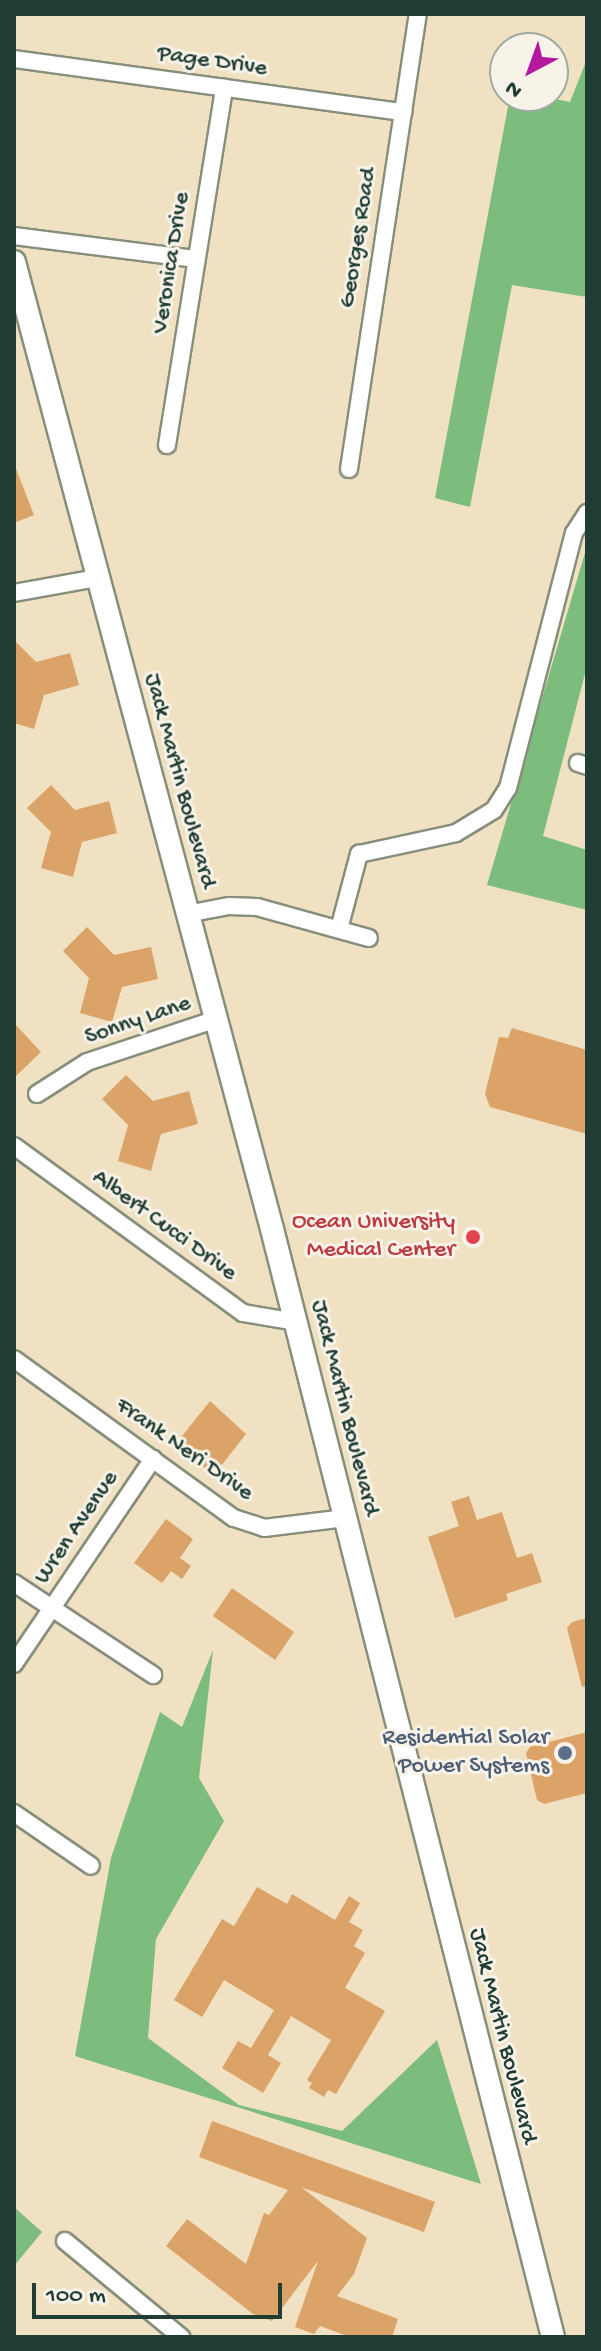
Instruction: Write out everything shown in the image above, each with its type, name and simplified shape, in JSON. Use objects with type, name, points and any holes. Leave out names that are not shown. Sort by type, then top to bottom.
[{"type":"street","name":"Georges Road","points":[[349,469],[418,14]]},
{"type":"street","name":"Page Drive","points":[[14,59],[403,112]]},
{"type":"street","name":"Veronica Drive","points":[[167,445],[224,88]]},
{"type":"street","points":[[14,236],[197,259]]},
{"type":"street","name":"Jack Martin Boulevard","points":[[14,262],[296,1322],[553,2337]]},
{"type":"street","points":[[339,929],[359,854],[456,833],[494,810],[508,788],[574,533],[587,513]]},
{"type":"street","points":[[14,593],[97,578]]},
{"type":"street","points":[[187,914],[229,906],[257,907],[369,938]]},
{"type":"street","name":"Sonny Lane","points":[[37,1094],[87,1062],[214,1020]]},
{"type":"street","name":"Albert Cucci Drive","points":[[14,1146],[243,1313],[296,1322]]},
{"type":"street","name":"Frank Neri Drive","points":[[14,1359],[234,1518],[264,1528],[345,1518]]},
{"type":"street","name":"Wren Avenue","points":[[14,1664],[153,1459]]},
{"type":"street","points":[[14,1583],[153,1675]]},
{"type":"street","points":[[14,1813],[91,1866]]},
{"type":"street","points":[[65,2241],[181,2337]]},
{"type":"green space","points":[[587,59],[587,297],[512,285],[470,507],[435,498],[507,112],[569,112]]},
{"type":"green space","points":[[587,546],[587,666],[543,836],[587,850],[587,910],[487,885]]},
{"type":"green space","points":[[213,1650],[199,1778],[224,1821],[156,1939],[148,2038],[239,2105],[342,2131],[437,2040],[481,2184],[75,2056],[111,1858],[160,1712],[182,1727]]},
{"type":"green space","points":[[14,2207],[42,2232],[14,2266]]},
{"type":"building","points":[[14,467],[34,515],[14,523]]},
{"type":"building","points":[[14,640],[36,662],[70,653],[79,685],[44,695],[34,729],[14,723]]},
{"type":"building","points":[[51,785],[75,810],[109,801],[117,833],[82,842],[73,877],[41,868],[51,832],[27,808]]},
{"type":"building","points":[[87,927],[114,955],[151,947],[158,979],[122,987],[112,1022],[80,1013],[89,978],[63,951]]},
{"type":"building","points":[[14,1023],[41,1052],[14,1078]]},
{"type":"building","points":[[512,1028],[587,1050],[587,1134],[490,1107],[485,1094],[499,1037],[508,1038]]},
{"type":"building","points":[[126,1075],[153,1101],[189,1091],[198,1124],[161,1134],[151,1171],[118,1161],[128,1125],[102,1099]]},
{"type":"building","points":[[210,1401],[246,1434],[214,1475],[175,1445]]},
{"type":"building","points":[[469,1496],[477,1520],[502,1512],[517,1558],[532,1553],[542,1582],[506,1594],[508,1600],[455,1618],[428,1537],[459,1526],[451,1502]]},
{"type":"building","points":[[166,1519],[193,1539],[180,1558],[191,1566],[182,1579],[171,1571],[162,1583],[134,1563]]},
{"type":"building","points":[[232,1588],[294,1632],[275,1660],[213,1616]]},
{"type":"building","points":[[587,1618],[587,1686],[582,1687],[567,1628],[572,1622]]},
{"type":"building","points":[[587,1732],[587,1793],[544,1804],[537,1800],[526,1753],[530,1747]]},
{"type":"building","points":[[257,1887],[287,1904],[292,1894],[335,1920],[349,1896],[360,1903],[349,1922],[363,1930],[354,1946],[365,1953],[345,1988],[385,2011],[336,2094],[328,2090],[324,2097],[309,2088],[312,2083],[307,2080],[331,2040],[291,2016],[268,2055],[281,2063],[263,2093],[222,2068],[238,2041],[251,2048],[274,2010],[224,1980],[202,2017],[174,2000],[222,1919],[234,1926]]},
{"type":"building","points":[[212,2121],[435,2202],[424,2232],[301,2187],[367,2238],[354,2274],[337,2296],[398,2319],[392,2337],[350,2337],[320,2326],[314,2334],[295,2327],[318,2261],[272,2321],[253,2314],[166,2246],[187,2219],[246,2264],[264,2213],[269,2215],[288,2190],[199,2157]]},
{"type":"place","name":"Ocean University Medical Center","points":[[473,1237]]},
{"type":"place","name":"Residential Solar Power Systems","points":[[565,1753]]}]
